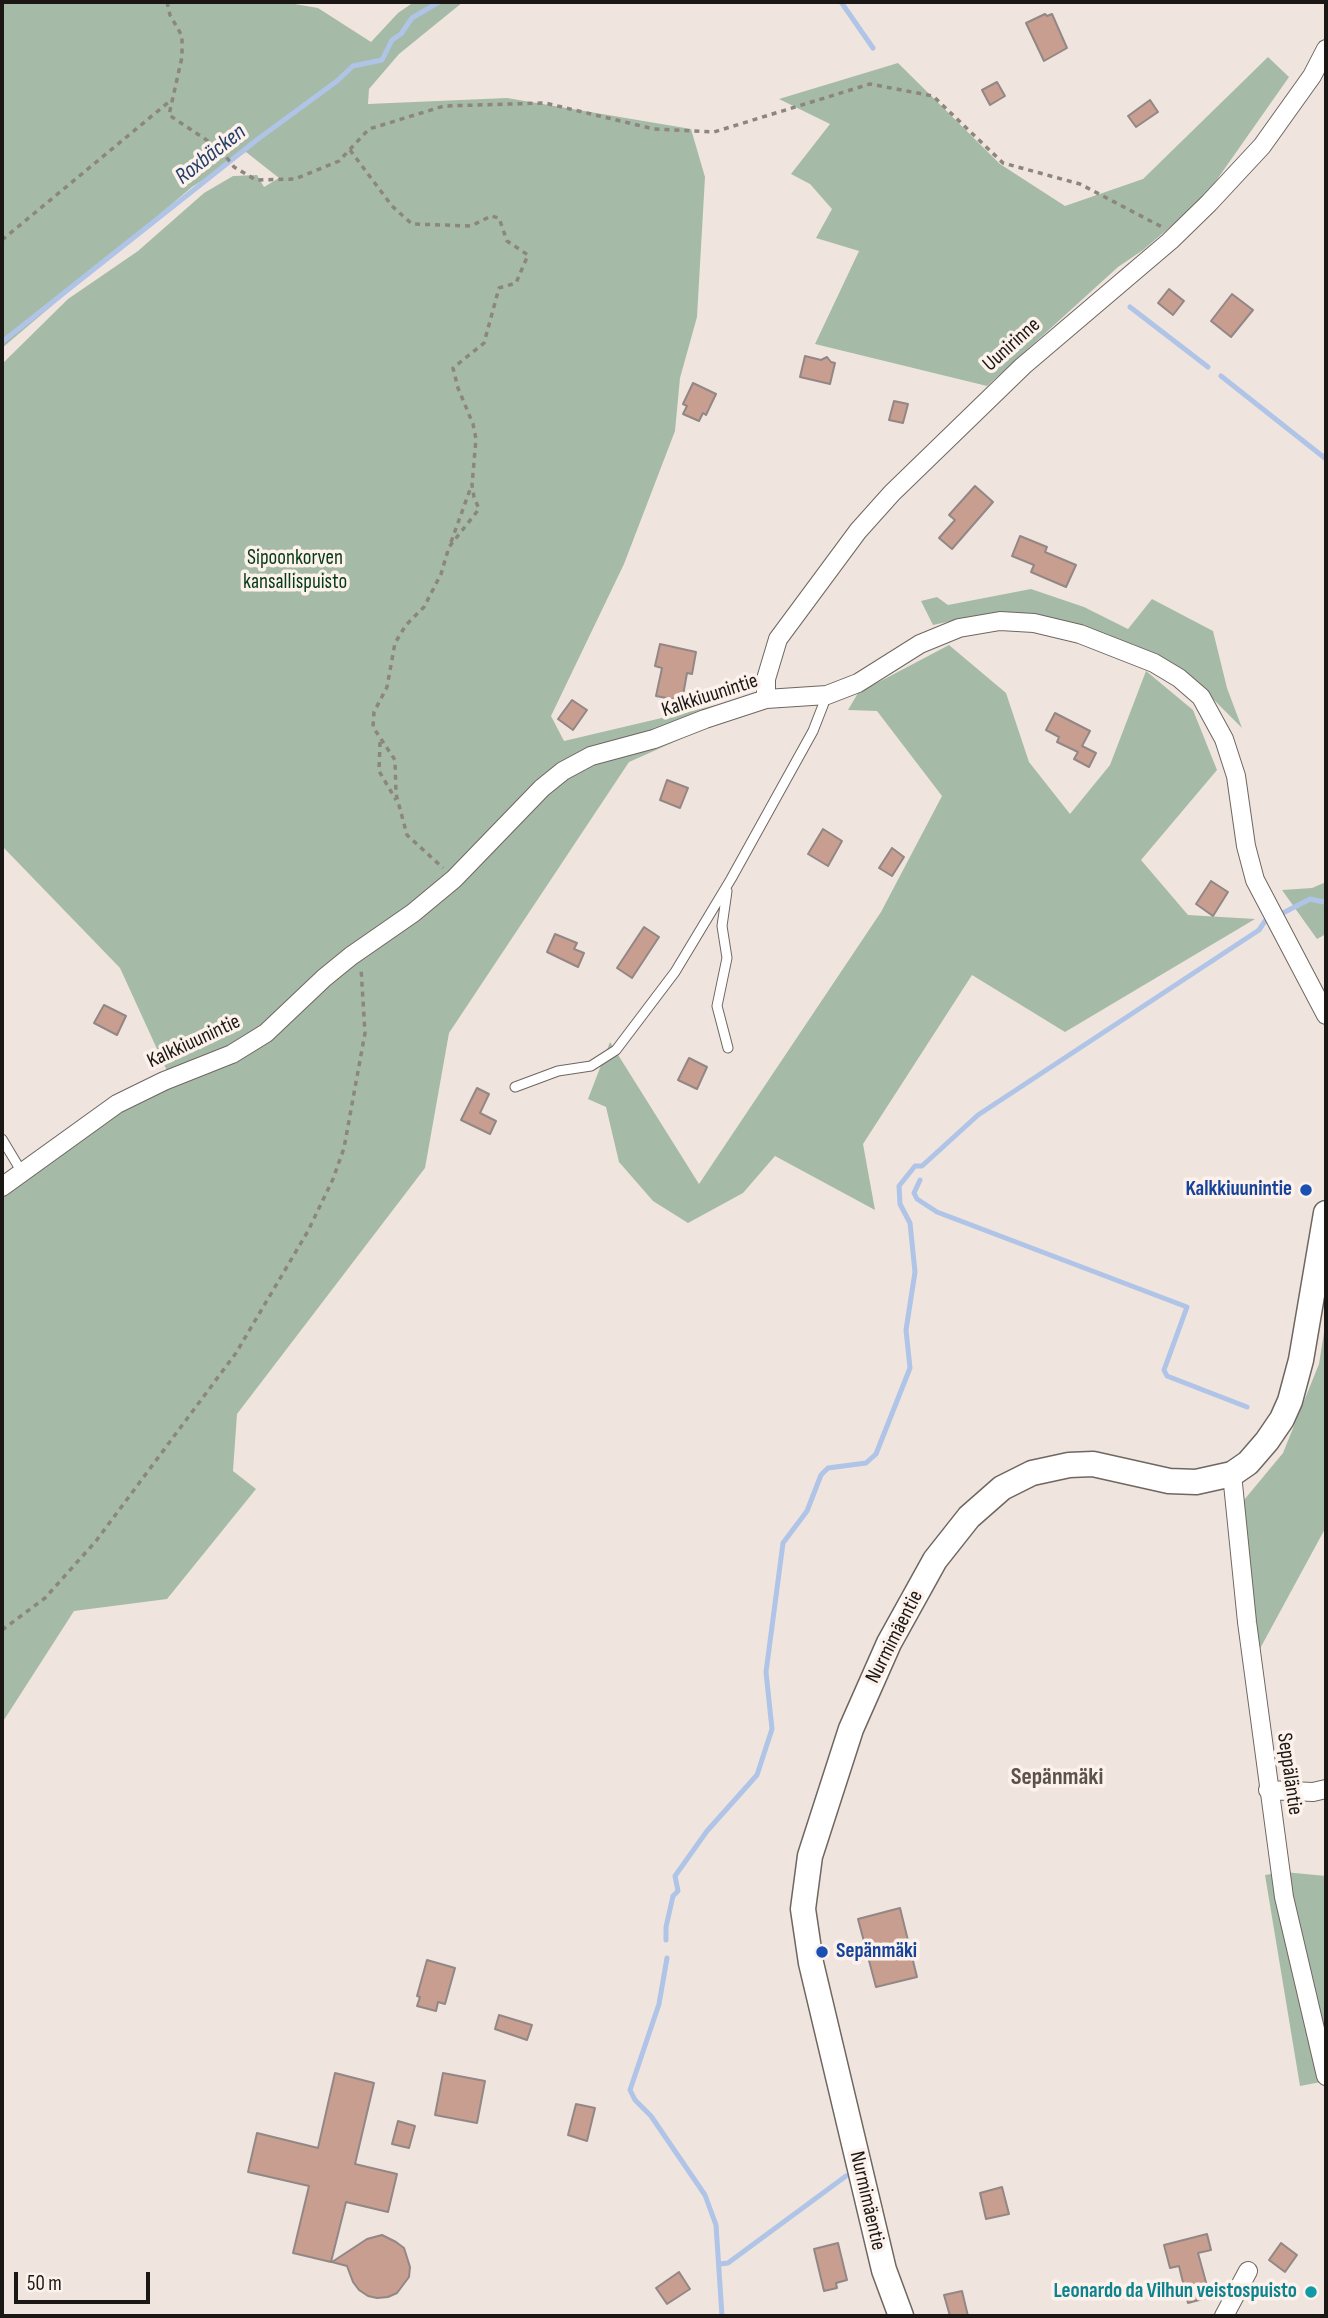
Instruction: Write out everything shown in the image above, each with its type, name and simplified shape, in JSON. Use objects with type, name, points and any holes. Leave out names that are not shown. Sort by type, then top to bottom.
[{"type":"street","name":"Uunirinne","points":[[766,699],[766,679],[778,639],[858,531],[892,494],[1023,366],[1176,235],[1262,146],[1312,76],[1326,49]]},
{"type":"street","name":"Kalkkiuunintie","points":[[2,1187],[117,1104],[164,1081],[232,1055],[267,1033],[324,978],[413,913],[454,879],[542,788],[563,771],[591,756],[653,739],[766,699],[827,695],[858,683],[920,644],[959,628],[1000,621],[1034,623],[1080,634],[1154,663],[1179,678],[1201,697],[1223,739],[1236,776],[1246,846],[1255,880],[1326,1016]]},
{"type":"street","name":"Nurmimäentie","points":[[901,2316],[884,2270],[811,1963],[803,1909],[810,1856],[851,1729],[889,1643],[935,1560],[970,1517],[1002,1488],[1032,1473],[1069,1465],[1093,1464],[1169,1481],[1196,1482],[1232,1474],[1248,1463],[1282,1419],[1290,1401],[1301,1360],[1326,1213]]},
{"type":"street","name":"Seppäläntie","points":[[1232,1474],[1247,1622],[1284,1897],[1326,2076]]},
{"type":"street","points":[[1268,1790],[1312,1792],[1326,1789]]},
{"type":"street","points":[[1224,2316],[1248,2271]]},
{"type":"lane","points":[[515,1087],[558,1071],[591,1066],[616,1050],[675,972],[731,880],[813,731],[827,695]]},
{"type":"lane","points":[[728,1048],[717,1006],[727,958],[722,926],[726,893],[731,880]]},
{"type":"lane","points":[[2,1139],[23,1174]]},
{"type":"path","points":[[167,2],[170,15],[182,36],[182,57],[169,115],[220,149],[234,167],[256,180],[295,178],[338,161],[369,129],[444,106],[545,103],[654,129],[714,132],[870,84],[933,96],[1003,163],[1080,184],[1176,235]]},
{"type":"path","points":[[2,240],[172,99]]},
{"type":"path","points":[[350,150],[393,206],[412,224],[471,226],[491,216],[499,218],[507,241],[528,255],[516,282],[499,288],[484,343],[453,368],[476,439],[472,485],[441,574],[424,607],[395,643],[387,687],[374,712],[373,727],[395,760],[396,794],[407,835],[454,879]]},
{"type":"path","points":[[449,547],[479,509],[472,485]]},
{"type":"path","points":[[380,740],[379,771],[398,804]]},
{"type":"path","points":[[2,1630],[45,1598],[96,1541],[236,1353],[308,1231],[333,1179],[344,1148],[365,1033],[361,967]]},
{"type":"green space","name":"Sipoonkorven kansallispuisto","points":[[2,2],[283,2],[318,8],[371,42],[398,13],[414,2],[463,2],[399,54],[369,89],[368,104],[507,98],[691,129],[705,177],[697,317],[680,378],[675,431],[624,564],[551,716],[564,741],[738,700],[746,710],[629,762],[449,1033],[425,1168],[237,1414],[233,1471],[256,1489],[167,1599],[74,1611],[2,1723],[2,1181],[168,1073],[120,968],[2,846],[2,364],[68,299],[138,251],[204,193],[233,176],[257,175],[264,187],[279,178],[246,152],[192,187],[2,348]]},
{"type":"green space","points":[[1268,57],[1289,77],[1204,198],[1143,250],[1118,267],[987,386],[815,344],[859,251],[816,238],[832,209],[810,184],[791,174],[830,124],[779,99],[898,63],[1000,164],[1065,206],[1143,179]]},
{"type":"green space","points":[[1031,589],[1084,607],[1128,629],[1152,599],[1213,631],[1227,688],[1242,728],[1206,692],[1135,645],[1051,617],[961,619],[933,625],[921,601],[937,597],[948,605]]},
{"type":"green space","points":[[949,645],[1006,693],[1029,762],[1070,814],[1110,765],[1146,671],[1193,710],[1217,770],[1141,860],[1188,915],[1255,919],[1065,1032],[972,975],[863,1144],[875,1210],[775,1156],[743,1193],[688,1223],[653,1201],[619,1162],[606,1107],[588,1099],[610,1042],[699,1184],[881,912],[942,796],[877,711],[848,710],[858,693]]},
{"type":"green space","points":[[1326,882],[1326,934],[1317,939],[1282,890],[1312,888]]},
{"type":"green space","points":[[1326,1320],[1326,1527],[1256,1656],[1244,1500],[1283,1453],[1319,1364]]},
{"type":"green space","points":[[1284,1872],[1326,1876],[1326,2081],[1300,2086],[1265,1875]]},
{"type":"building","points":[[1045,14],[1052,14],[1067,48],[1044,61],[1026,23]]},
{"type":"building","points":[[997,82],[1005,96],[990,105],[982,90]]},
{"type":"building","points":[[1150,100],[1158,112],[1136,127],[1128,116]]},
{"type":"building","points":[[1169,289],[1184,301],[1173,315],[1158,303]]},
{"type":"building","points":[[1232,294],[1253,310],[1231,337],[1211,321]]},
{"type":"building","points":[[805,356],[821,360],[827,357],[835,363],[830,384],[800,377]]},
{"type":"building","points":[[693,383],[716,394],[706,415],[703,413],[699,421],[683,414],[687,406],[683,404]]},
{"type":"building","points":[[894,401],[908,404],[903,423],[889,420]]},
{"type":"building","points":[[975,486],[993,502],[952,549],[939,538],[955,520],[949,515]]},
{"type":"building","points":[[1020,536],[1047,547],[1045,552],[1076,565],[1066,587],[1031,572],[1034,565],[1012,556]]},
{"type":"building","points":[[660,644],[696,652],[692,674],[687,673],[682,701],[656,696],[662,668],[655,666]]},
{"type":"building","points":[[572,700],[587,710],[573,730],[558,719]]},
{"type":"building","points":[[1055,713],[1090,731],[1082,746],[1096,753],[1089,767],[1074,759],[1078,752],[1057,742],[1059,737],[1046,730]]},
{"type":"building","points":[[667,780],[688,788],[680,808],[660,800]]},
{"type":"building","points":[[823,829],[842,841],[828,866],[808,854]]},
{"type":"building","points":[[892,848],[904,857],[892,876],[879,868]]},
{"type":"building","points":[[1211,881],[1228,892],[1213,916],[1196,904]]},
{"type":"building","points":[[644,927],[659,937],[632,978],[617,968]]},
{"type":"building","points":[[555,934],[577,943],[574,949],[584,953],[578,967],[547,952]]},
{"type":"building","points":[[104,1005],[126,1016],[117,1035],[94,1023]]},
{"type":"building","points":[[689,1058],[707,1067],[697,1089],[678,1080]]},
{"type":"building","points":[[477,1088],[489,1094],[480,1113],[496,1121],[490,1134],[461,1120]]},
{"type":"building","points":[[900,1908],[917,1977],[876,1987],[858,1919]]},
{"type":"building","points":[[427,1960],[455,1968],[445,2004],[438,2002],[436,2011],[417,2006],[420,1997],[417,1996]]},
{"type":"building","points":[[499,2015],[532,2025],[527,2040],[495,2029]]},
{"type":"building","points":[[335,2073],[374,2083],[355,2164],[397,2174],[388,2212],[346,2202],[331,2262],[293,2253],[309,2186],[248,2172],[257,2133],[318,2148]]},
{"type":"building","points":[[443,2073],[485,2081],[477,2123],[435,2115]]},
{"type":"building","points":[[576,2104],[595,2108],[587,2141],[568,2135]]},
{"type":"building","points":[[398,2121],[415,2126],[409,2148],[392,2144]]},
{"type":"building","points":[[1002,2187],[1009,2214],[986,2219],[980,2193]]},
{"type":"building","points":[[1207,2234],[1211,2250],[1198,2253],[1210,2297],[1188,2303],[1179,2266],[1170,2268],[1164,2245]]},
{"type":"building","points":[[382,2235],[404,2248],[410,2267],[409,2277],[397,2293],[377,2298],[359,2290],[347,2266],[332,2262],[367,2239]]},
{"type":"building","points":[[838,2243],[847,2280],[836,2283],[837,2288],[824,2291],[814,2249]]},
{"type":"building","points":[[1281,2243],[1297,2255],[1285,2272],[1269,2260]]},
{"type":"building","points":[[679,2272],[690,2289],[667,2304],[656,2288]]},
{"type":"building","points":[[962,2291],[968,2316],[950,2316],[944,2295]]},
{"type":"waterway","name":"Roxbäcken","points":[[2,342],[353,66],[382,60],[392,40],[401,34],[412,18],[439,2]]},
{"type":"waterway","points":[[841,2],[873,48]]},
{"type":"waterway","points":[[1130,307],[1208,367]]},
{"type":"waterway","points":[[1221,376],[1326,459]]},
{"type":"waterway","points":[[1281,914],[1310,899],[1324,902],[1326,900]]},
{"type":"waterway","points":[[666,1940],[673,1896],[678,1891],[675,1876],[707,1831],[757,1775],[772,1729],[766,1672],[783,1543],[807,1511],[821,1475],[828,1468],[866,1463],[876,1454],[910,1368],[906,1330],[915,1272],[910,1223],[900,1204],[899,1186],[915,1166],[922,1166],[978,1115],[1259,930],[1265,921]]},
{"type":"waterway","points":[[920,1180],[914,1193],[917,1199],[937,1212],[1187,1307],[1164,1370],[1167,1376],[1247,1407]]},
{"type":"waterway","points":[[667,1958],[659,2004],[630,2090],[705,2195],[716,2225],[722,2316]]},
{"type":"waterway","points":[[720,2264],[728,2263],[846,2176]]},
{"type":"place","name":"Kalkkiuunintie","points":[[1306,1190]]},
{"type":"place","name":"Sepänmäki","points":[[822,1952]]},
{"type":"place","name":"Leonardo da Vilhun veistospuisto","points":[[1311,2292]]},
{"type":"district","name":"Sepänmäki","points":[[1057,1778]]}]
